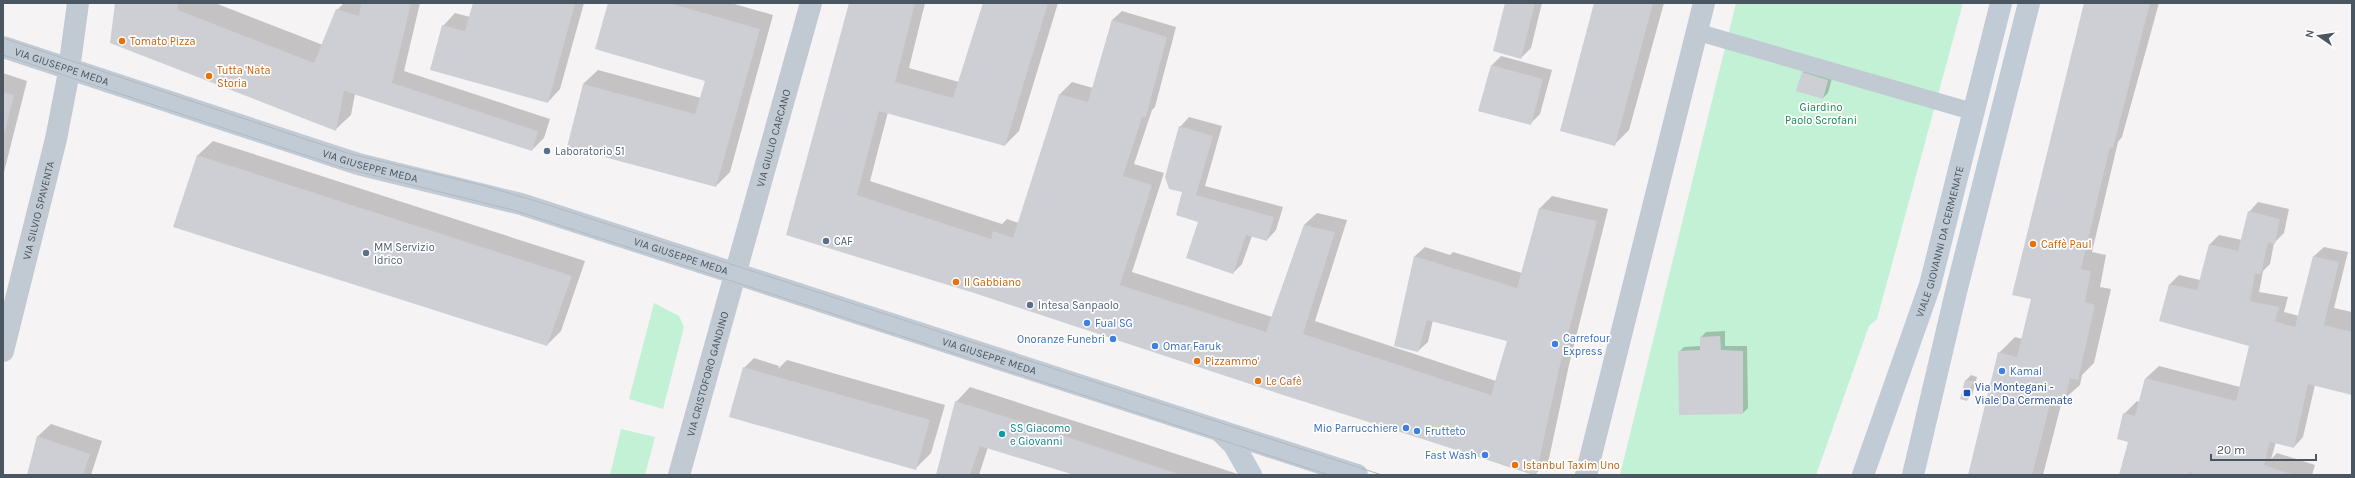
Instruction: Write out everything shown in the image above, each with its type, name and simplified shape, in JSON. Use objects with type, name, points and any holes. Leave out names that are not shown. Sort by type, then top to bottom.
[{"type":"street","name":"VIA SILVIO SPAVENTA","points":[[3,351],[56,139],[69,69],[78,3]]},
{"type":"street","name":"VIA GIULIO CARCANO","points":[[735,273],[811,3]]},
{"type":"street","points":[[1586,475],[1704,3]]},
{"type":"street","name":"VIALE GIOVANNI DA CERMENATE","points":[[1863,475],[1930,285],[2001,3]]},
{"type":"street","points":[[1913,475],[1954,298],[2029,3]]},
{"type":"street","name":"VIA GIUSEPPE MEDA","points":[[3,47],[358,164],[521,204],[1357,475]]},
{"type":"street","name":"VIA CRISTOFORO GANDINO","points":[[678,475],[735,273]]},
{"type":"street","points":[[1219,430],[1234,445],[1251,475]]},
{"type":"lane","points":[[1697,32],[1842,76],[1974,112]]},
{"type":"green space","name":"Giardino Paolo Scrofani","points":[[1736,3],[1963,3],[1877,319],[1869,326],[1816,475],[1620,475]]},
{"type":"green space","points":[[654,303],[679,316],[684,327],[663,409],[629,399]]},
{"type":"green space","points":[[621,429],[655,437],[645,475],[610,475]]},
{"type":"building","points":[[115,3],[178,3],[178,10],[314,63],[336,9],[359,16],[361,3],[411,3],[392,83],[538,131],[532,151],[344,91],[336,131],[110,43]]},
{"type":"building","points":[[473,3],[575,3],[548,103],[430,70],[442,25],[465,31]]},
{"type":"building","points":[[608,3],[669,3],[760,29],[716,187],[567,147],[583,84],[695,114],[705,81],[595,49]]},
{"type":"building","points":[[849,3],[915,3],[895,82],[953,98],[983,3],[1048,3],[1005,146],[879,111],[857,195],[991,239],[993,231],[1013,238],[1059,94],[1088,102],[1112,20],[1167,37],[1146,117],[1142,117],[1123,176],[1152,185],[1120,285],[1266,332],[1304,225],[1335,232],[1303,334],[1491,395],[1507,341],[1427,320],[1418,352],[1394,346],[1414,256],[1517,288],[1539,208],[1597,221],[1559,369],[1536,475],[1283,395],[974,293],[786,235]]},
{"type":"building","points":[[1505,3],[1535,3],[1521,59],[1493,51]]},
{"type":"building","points":[[1594,3],[1653,3],[1615,146],[1560,131]]},
{"type":"building","points":[[2084,3],[2150,3],[2113,148],[2110,147],[2081,269],[2091,271],[2085,302],[2095,305],[2078,380],[2070,378],[2064,403],[2051,400],[2032,475],[1968,475],[1998,352],[2017,357],[2031,299],[2012,295]]},
{"type":"building","points":[[1491,65],[1543,79],[1531,125],[1478,111]]},
{"type":"building","points":[[1802,72],[1828,80],[1823,99],[1796,91]]},
{"type":"building","points":[[3,92],[14,95],[4,135],[3,135]]},
{"type":"building","points":[[1179,126],[1213,136],[1196,195],[1274,217],[1267,241],[1246,235],[1233,274],[1186,258],[1198,222],[1176,215],[1182,192],[1169,189],[1165,177]]},
{"type":"building","points":[[197,155],[572,276],[547,346],[173,227]]},
{"type":"building","points":[[2248,211],[2280,219],[2275,244],[2268,242],[2261,274],[2255,274],[2250,301],[2279,307],[2275,321],[2295,327],[2313,256],[2339,262],[2324,325],[2352,332],[2352,395],[2308,384],[2294,448],[2270,442],[2264,465],[2294,475],[2197,475],[2189,472],[2188,475],[2119,475],[2128,442],[2117,439],[2123,413],[2135,416],[2145,378],[2236,401],[2249,346],[2159,321],[2169,284],[2197,290],[2209,244],[2238,251]]},
{"type":"building","points":[[1720,336],[1721,350],[1743,351],[1743,414],[1679,415],[1678,351],[1700,350],[1700,337]]},
{"type":"building","points":[[743,367],[930,420],[916,470],[729,417]]},
{"type":"building","points":[[1965,380],[1973,381],[1967,401],[1960,399]]},
{"type":"building","name":"SS Giacomo e Giovanni","points":[[955,401],[1023,422],[1181,475],[1074,475],[980,446],[970,475],[936,475]]},
{"type":"building","points":[[37,436],[90,454],[83,475],[27,475]]},
{"type":"tram line","points":[[3,38],[347,153],[481,185],[536,201],[1382,475]]},
{"type":"tram line","points":[[3,55],[344,168],[513,210],[1329,475]]},
{"type":"place","name":"Tomato Pizza","points":[[122,41]]},
{"type":"place","name":"Tutta 'Nata Storia","points":[[209,76]]},
{"type":"place","name":"Laboratorio 51","points":[[547,151]]},
{"type":"place","name":"CAF","points":[[826,241]]},
{"type":"place","name":"Caffè Paul","points":[[2033,244]]},
{"type":"place","name":"MM Servizio Idrico","points":[[366,253]]},
{"type":"place","name":"Il Gabbiano","points":[[956,282]]},
{"type":"place","name":"Intesa Sanpaolo","points":[[1030,305]]},
{"type":"place","name":"Fual SG","points":[[1087,323]]},
{"type":"place","name":"Onoranze Funebri","points":[[1113,339]]},
{"type":"place","name":"Carrefour Express","points":[[1555,344]]},
{"type":"place","name":"Omar Faruk","points":[[1155,346]]},
{"type":"place","name":"Pizzammo'","points":[[1197,361]]},
{"type":"place","name":"Kamal","points":[[2002,371]]},
{"type":"place","name":"Le Cafè","points":[[1258,381]]},
{"type":"place","name":"Via Montegani - Viale Da Cermenate","points":[[1967,393]]},
{"type":"place","name":"Mio Parrucchiere","points":[[1406,428]]},
{"type":"place","name":"Frutteto","points":[[1417,431]]},
{"type":"place","name":"SS Giacomo e Giovanni","points":[[1002,434]]},
{"type":"place","name":"Fast Wash","points":[[1485,455]]},
{"type":"place","name":"Istanbul Taxim Uno","points":[[1515,465]]}]
